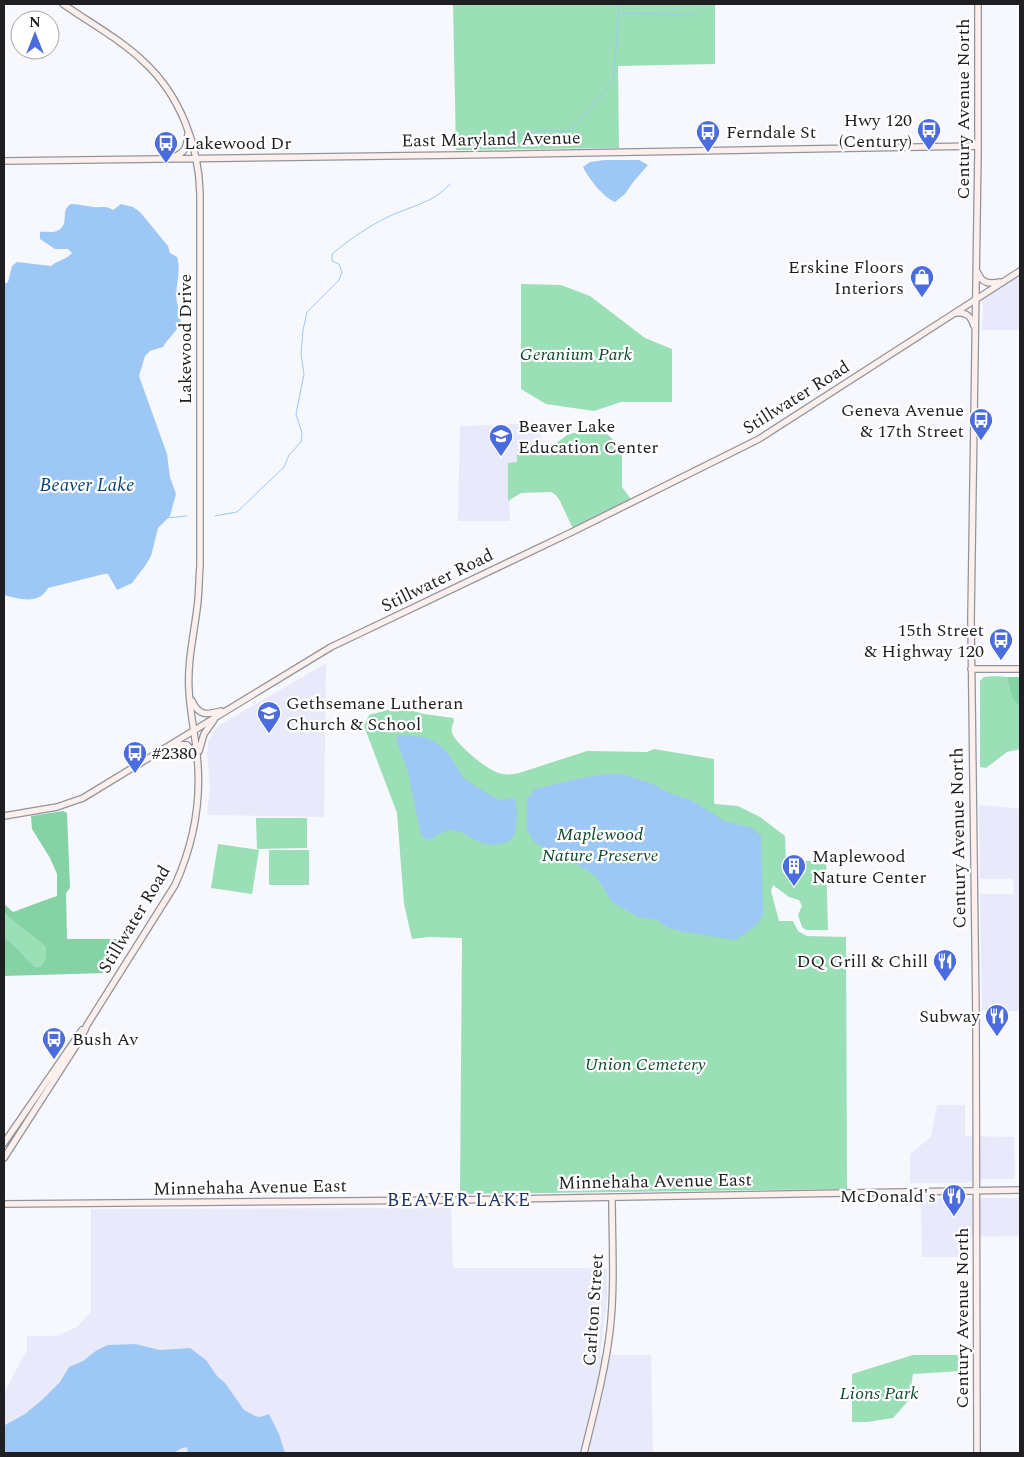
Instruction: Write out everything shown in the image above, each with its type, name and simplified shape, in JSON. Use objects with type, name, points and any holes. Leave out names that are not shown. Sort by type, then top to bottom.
[{"type":"main road","name":"Lakewood Drive","points":[[63,4],[145,62],[177,104],[196,158],[200,203],[200,566],[198,600],[190,647],[189,694],[194,730]]},
{"type":"main road","name":"Century Avenue North","points":[[977,1453],[977,1190],[971,669],[977,269],[978,4]]},
{"type":"main road","points":[[162,159],[177,155],[185,150],[188,131]]},
{"type":"main road","name":"East Maryland Avenue","points":[[4,161],[978,146]]},
{"type":"main road","points":[[977,269],[980,278],[984,282],[990,284],[1003,282]]},
{"type":"main road","name":"Stillwater Road","points":[[4,1143],[76,1036],[86,1025],[161,909],[184,865],[196,819],[199,789],[198,756],[194,730],[331,647],[741,449],[788,421],[1020,271]]},
{"type":"main road","points":[[954,313],[964,313],[969,316],[972,319],[976,332]]},
{"type":"main road","points":[[971,669],[1020,669]]},
{"type":"main road","points":[[189,694],[197,711],[214,713],[228,709]]},
{"type":"main road","points":[[170,744],[186,745],[198,756],[204,734],[218,715]]},
{"type":"main road","points":[[4,816],[57,807],[83,798],[194,730]]},
{"type":"main road","name":"Stillwater Road","points":[[4,1158],[81,1038],[86,1025]]},
{"type":"main road","name":"Minnehaha Avenue East","points":[[4,1204],[1020,1190]]},
{"type":"main road","name":"Carlton Street","points":[[584,1453],[603,1374],[610,1328],[613,1283],[612,1197]]},
{"type":"shaded area","points":[[1020,275],[1020,330],[982,330],[984,299]]},
{"type":"shaded area","name":"Beaver Lake Education Center","points":[[541,423],[542,488],[520,490],[509,496],[510,521],[458,521],[460,426]]},
{"type":"shaded area","name":"Gethsemane Lutheran Church & School","points":[[326,663],[324,817],[207,815],[210,786],[207,754],[208,742],[218,726]]},
{"type":"shaded area","points":[[979,806],[1020,809],[1020,1011],[982,1011],[980,894],[1014,894],[1013,879],[980,879]]},
{"type":"shaded area","points":[[937,1105],[965,1105],[965,1136],[1014,1137],[1015,1179],[983,1179],[963,1183],[910,1183],[910,1154],[931,1137]]},
{"type":"shaded area","points":[[921,1198],[1020,1198],[1020,1236],[967,1237],[967,1257],[922,1257]]},
{"type":"shaded area","points":[[451,1208],[453,1268],[607,1268],[607,1301],[600,1355],[651,1355],[653,1453],[4,1453],[4,1393],[27,1350],[27,1336],[56,1336],[77,1327],[91,1312],[91,1209]]},
{"type":"green space","points":[[453,4],[715,4],[715,64],[618,66],[619,148],[456,150]]},
{"type":"green space","name":"Geranium Park","points":[[521,284],[561,285],[590,296],[645,338],[672,349],[672,402],[621,402],[594,411],[546,404],[521,389]]},
{"type":"green space","points":[[570,433],[606,433],[622,448],[622,487],[633,502],[574,531],[560,501],[551,492],[521,493],[508,501],[508,463],[517,462],[517,450],[547,450]]},
{"type":"green space","points":[[984,677],[1007,677],[1012,698],[1020,707],[1020,749],[1007,752],[986,768],[980,767],[980,681]]},
{"type":"green space","points":[[1007,677],[1020,677],[1020,707],[1012,698]]},
{"type":"green space","points":[[399,707],[424,714],[453,718],[452,733],[459,743],[471,755],[501,774],[519,773],[587,751],[647,752],[654,749],[714,759],[715,804],[738,806],[760,817],[785,836],[786,861],[826,861],[828,930],[806,930],[802,927],[798,915],[802,906],[799,900],[789,897],[773,885],[771,891],[779,921],[793,921],[798,931],[807,936],[846,937],[847,1189],[460,1194],[462,938],[429,937],[412,939],[404,904],[397,813],[364,726],[369,715]]},
{"type":"green space","points":[[63,811],[67,813],[70,888],[66,893],[67,939],[129,939],[106,973],[4,976],[4,937],[35,967],[42,966],[46,957],[46,947],[4,912],[4,904],[13,912],[57,896],[57,874],[50,858],[32,829],[31,816]]},
{"type":"green space","points":[[256,818],[307,818],[307,848],[257,849]]},
{"type":"green space","points":[[218,844],[259,850],[252,894],[211,888]]},
{"type":"green space","points":[[269,850],[309,850],[309,885],[269,885]]},
{"type":"green space","points":[[4,912],[46,947],[46,957],[43,966],[35,967],[4,937]]},
{"type":"green space","name":"Lions Park","points":[[913,1355],[963,1355],[962,1371],[913,1374],[909,1400],[893,1418],[852,1422],[852,1374]]},
{"type":"water","points":[[639,160],[648,165],[625,194],[615,202],[597,187],[583,167],[590,162]]},
{"type":"water","name":"Beaver Lake","points":[[71,204],[105,207],[113,210],[121,204],[133,207],[140,212],[168,246],[170,253],[177,257],[179,268],[176,297],[181,316],[180,322],[176,331],[163,347],[150,351],[145,356],[139,376],[167,454],[170,477],[176,494],[170,516],[158,528],[151,556],[132,583],[117,590],[108,574],[104,574],[48,588],[40,597],[34,599],[23,599],[4,595],[4,284],[8,282],[12,266],[17,262],[51,266],[72,253],[68,249],[55,249],[40,239],[40,232],[55,232],[61,228],[66,210]]},
{"type":"water","points":[[397,735],[424,737],[437,743],[448,753],[463,777],[472,784],[499,800],[514,798],[517,815],[512,839],[495,845],[479,842],[455,830],[446,831],[427,840],[421,835],[408,771],[397,742]]},
{"type":"water","points":[[622,774],[653,784],[669,793],[693,801],[724,821],[752,828],[761,836],[763,913],[755,926],[735,940],[684,932],[667,927],[657,920],[638,917],[612,902],[596,876],[535,843],[527,830],[527,799],[534,790],[587,777]]},
{"type":"water","points":[[135,1344],[160,1350],[190,1348],[206,1360],[244,1410],[260,1417],[269,1414],[279,1434],[285,1453],[188,1453],[187,1447],[174,1453],[7,1453],[4,1450],[5,1425],[25,1414],[43,1399],[60,1382],[69,1367],[83,1361],[97,1350],[108,1345]]},
{"type":"waterway","points":[[487,142],[543,130],[570,131],[575,126],[613,82],[619,4]]},
{"type":"waterway","points":[[620,13],[699,15]]},
{"type":"waterway","points":[[215,516],[237,512],[284,467],[289,455],[301,442],[302,433],[296,414],[304,374],[301,354],[303,330],[307,312],[339,280],[342,272],[339,264],[332,261],[332,254],[368,228],[392,215],[423,203],[437,195],[450,184]]},
{"type":"waterway","points":[[166,518],[187,516]]},
{"type":"place","name":"Hwy 120 (Century)","points":[[929,151]]},
{"type":"place","name":"Ferndale St","points":[[708,153]]},
{"type":"place","name":"Lakewood Dr","points":[[166,164]]},
{"type":"place","name":"Erskine Floors Interiors","points":[[922,298]]},
{"type":"place","name":"Geneva Avenue & 17th Street","points":[[981,441]]},
{"type":"place","name":"Beaver Lake Education Center","points":[[501,457]]},
{"type":"place","name":"15th Street & Highway 120","points":[[1001,661]]},
{"type":"place","name":"Gethsemane Lutheran Church & School","points":[[269,734]]},
{"type":"place","name":"#2380","points":[[135,774]]},
{"type":"place","name":"Maplewood Nature Center","points":[[794,887]]},
{"type":"place","name":"DQ Grill & Chill","points":[[945,982]]},
{"type":"place","name":"Subway","points":[[997,1037]]},
{"type":"place","name":"Bush Av","points":[[54,1060]]},
{"type":"place","name":"McDonald's","points":[[954,1217]]},
{"type":"district","name":"BEAVER LAKE","points":[[459,1199]]},
{"type":"park label","name":"Maplewood Nature Preserve","points":[[600,844]]},
{"type":"park label","name":"Union Cemetery","points":[[645,1064]]}]
